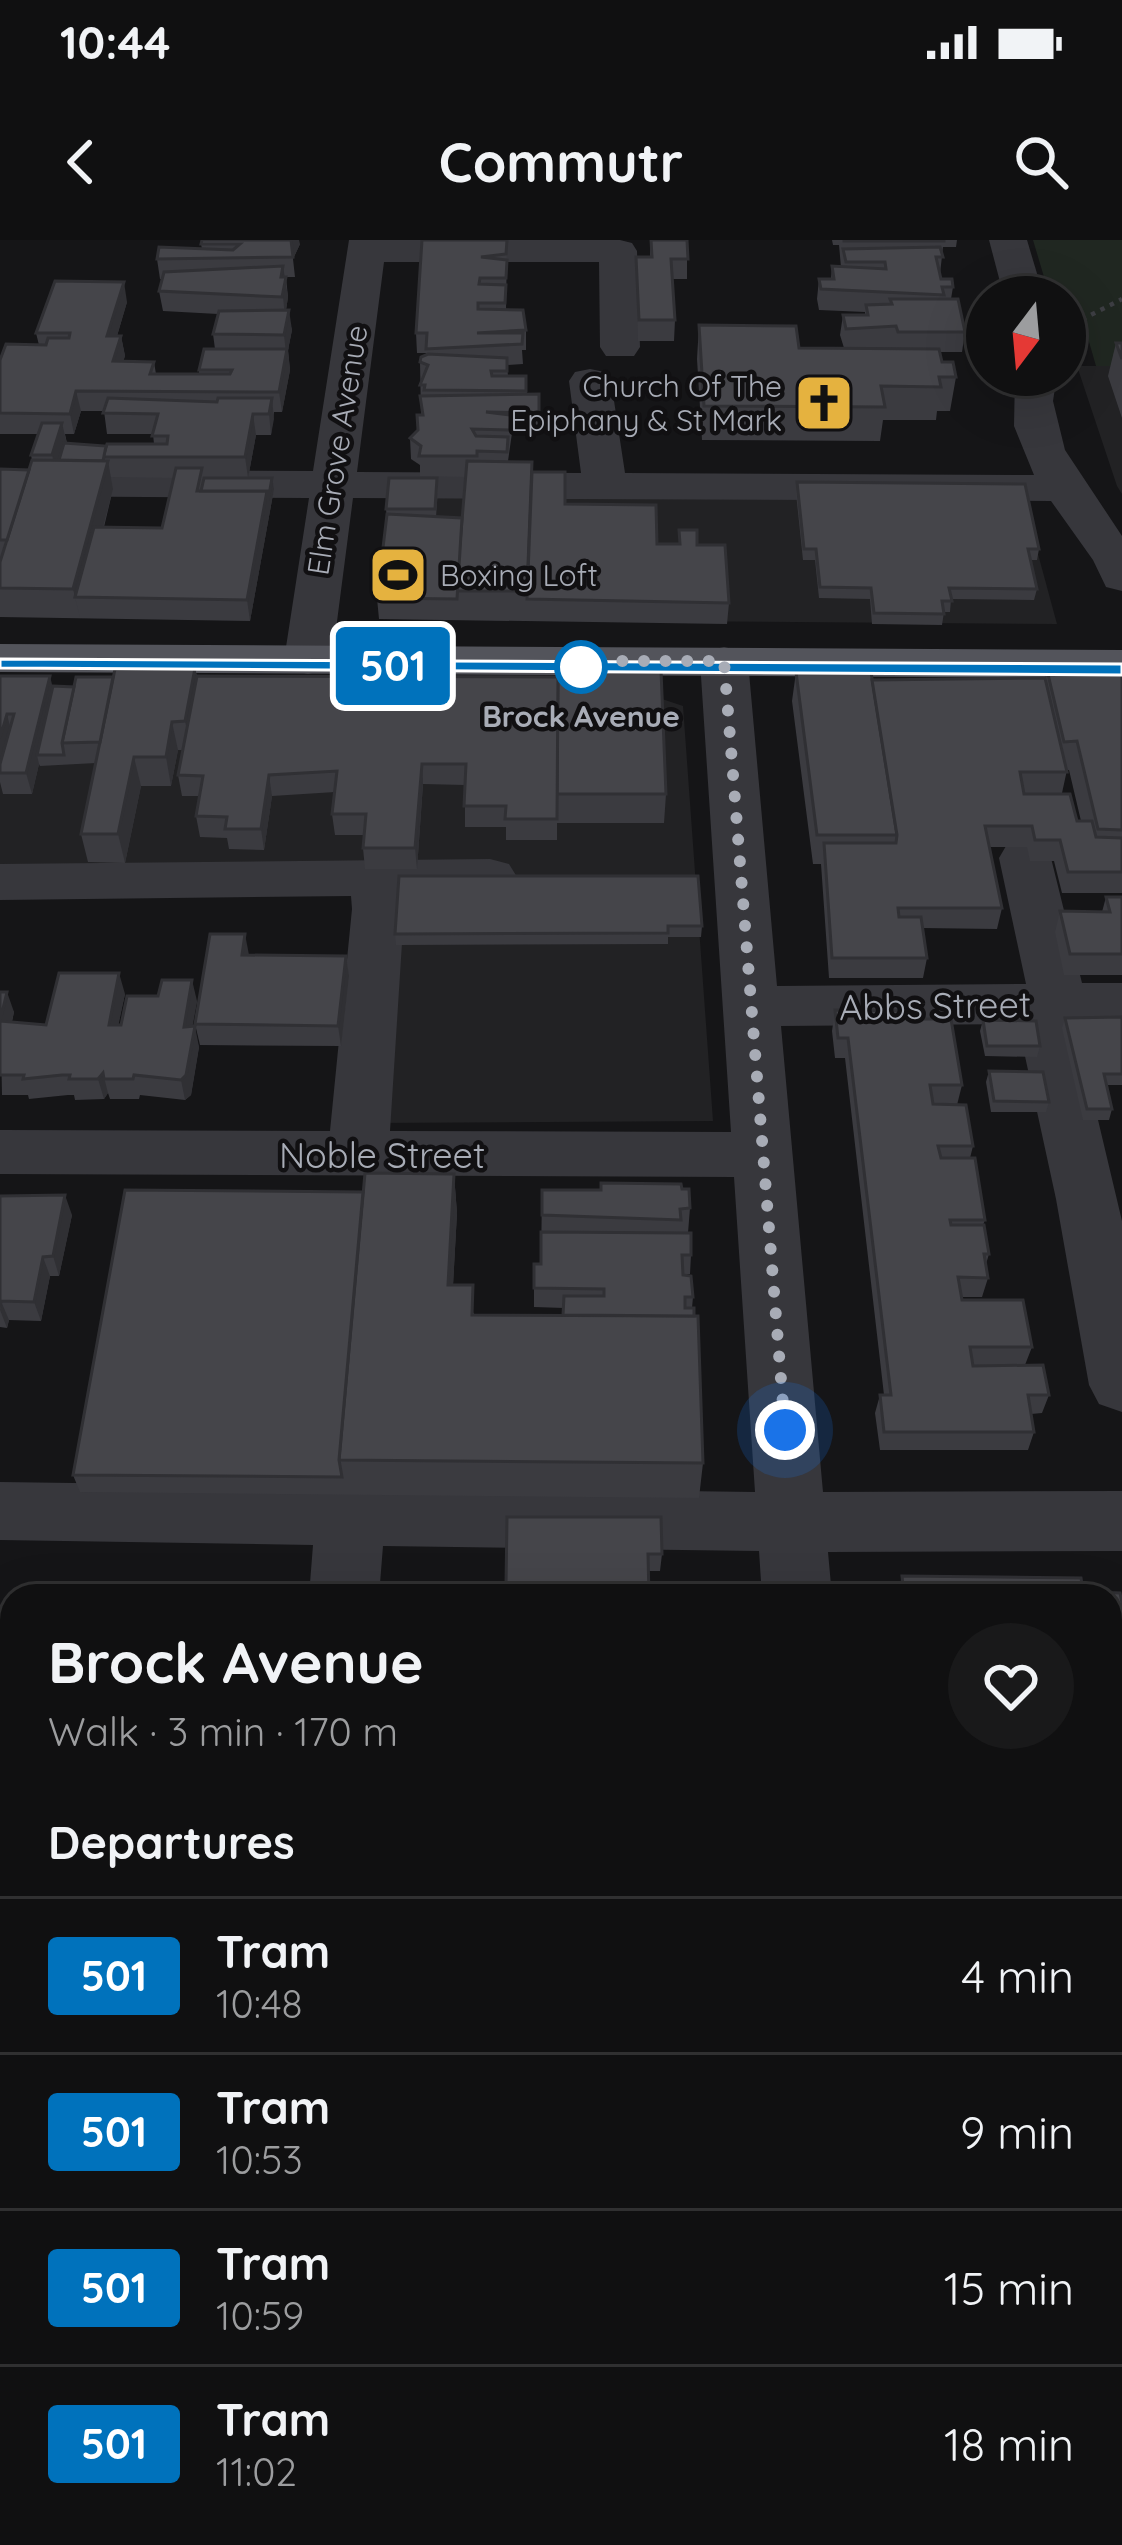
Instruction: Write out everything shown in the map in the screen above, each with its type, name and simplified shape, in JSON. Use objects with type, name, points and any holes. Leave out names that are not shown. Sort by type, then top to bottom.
[{"type":"main road","points":[[0,658],[1122,664]]},
{"type":"street","points":[[1008,240],[1018,276]]},
{"type":"street","points":[[368,245],[618,251],[620,347]]},
{"type":"street","name":"Elm Grove Avenue","points":[[308,660],[368,245]]},
{"type":"street","points":[[590,382],[605,485]]},
{"type":"street","points":[[1042,396],[1033,415],[1062,488],[1092,524],[1122,577]]},
{"type":"street","points":[[0,483],[1062,488]]},
{"type":"street","points":[[724,661],[712,877],[749,1006],[795,1584]]},
{"type":"street","points":[[1025,858],[1051,1004],[1105,1199],[1122,1384]]},
{"type":"street","points":[[358,1155],[379,909],[376,877]]},
{"type":"street","points":[[0,882],[542,877]]},
{"type":"street","name":"Abbs Street","points":[[749,1006],[1122,1003]]},
{"type":"street","name":"Noble Street","points":[[0,1152],[764,1155]]},
{"type":"street","points":[[0,1511],[792,1522],[1122,1521]]},
{"type":"street","points":[[345,1584],[350,1516]]},
{"type":"path","points":[[1086,317],[1122,299]]},
{"type":"shaded area","points":[[1033,240],[1122,240],[1122,366],[1096,366],[1086,335],[1086,276],[1044,276]]},
{"type":"shaded area","points":[[1086,366],[1122,366],[1122,494],[1086,393]]},
{"type":"shaded area","points":[[390,489],[1022,495],[1057,624],[379,619]]},
{"type":"shaded area","points":[[0,696],[659,698],[683,706],[713,1121],[368,1123],[391,871],[0,871]]},
{"type":"building","points":[[202,240],[291,240],[293,257],[157,259],[159,247],[233,250],[240,244],[201,244]]},
{"type":"building","points":[[422,240],[507,240],[506,254],[481,257],[507,260],[506,278],[480,278],[479,284],[506,285],[505,303],[478,303],[478,309],[523,310],[526,330],[477,333],[523,333],[522,344],[426,349],[427,333],[416,333]]},
{"type":"building","points":[[651,240],[687,240],[688,259],[671,259],[675,320],[639,320],[636,257],[652,257]]},
{"type":"building","points":[[944,240],[944,241],[844,241]]},
{"type":"building","points":[[940,247],[943,257],[936,257],[941,279],[952,279],[953,287],[942,287],[944,295],[821,289],[819,279],[834,279],[832,266],[886,269],[885,262],[846,262],[843,249]]},
{"type":"building","points":[[283,266],[282,297],[159,291],[164,272]]},
{"type":"building","points":[[55,281],[124,282],[107,336],[121,336],[113,361],[154,362],[150,374],[230,374],[232,370],[199,370],[204,349],[287,349],[279,392],[76,391],[70,414],[0,413],[0,360],[6,344],[46,345],[48,338],[69,338],[70,333],[36,333]]},
{"type":"building","points":[[890,299],[958,299],[965,332],[898,332],[896,326],[846,329],[843,315],[868,315],[866,305],[892,304]]},
{"type":"building","points":[[289,310],[284,335],[213,334],[219,311]]},
{"type":"building","points":[[699,325],[796,326],[799,348],[939,349],[942,362],[953,362],[956,377],[939,377],[941,387],[881,386],[885,407],[704,406]]},
{"type":"building","points":[[428,354],[507,358],[507,371],[491,371],[492,376],[526,376],[526,391],[424,390],[425,385],[420,385],[428,365],[420,362]]},
{"type":"building","points":[[539,394],[539,413],[486,412],[511,415],[510,430],[472,429],[476,436],[508,437],[507,452],[419,456],[421,446],[410,438],[418,430],[417,415],[423,415],[420,396]]},
{"type":"building","points":[[108,398],[217,402],[218,398],[272,398],[269,414],[253,414],[245,457],[103,457],[107,444],[167,444],[168,436],[152,436],[158,414],[103,413]]},
{"type":"building","points":[[42,423],[62,423],[52,455],[31,455]]},
{"type":"building","points":[[64,443],[106,446],[103,461],[59,460]]},
{"type":"building","points":[[32,460],[108,461],[73,589],[0,588],[0,562]]},
{"type":"building","points":[[467,461],[532,462],[527,591],[456,591]]},
{"type":"building","points":[[176,468],[202,468],[197,491],[267,491],[247,600],[75,597],[94,527],[162,528]]},
{"type":"building","points":[[0,469],[29,470],[7,540],[0,540]]},
{"type":"building","points":[[532,472],[565,472],[565,504],[656,505],[657,544],[680,544],[679,530],[697,530],[697,545],[725,545],[729,603],[527,599]]},
{"type":"building","points":[[204,478],[272,478],[268,501],[267,491],[201,491]]},
{"type":"building","points":[[389,478],[437,478],[435,509],[386,509]]},
{"type":"building","points":[[797,482],[1025,484],[1039,549],[1028,549],[1037,589],[949,588],[952,601],[942,601],[944,614],[874,613],[871,588],[820,587],[816,549],[804,549]]},
{"type":"building","points":[[387,514],[462,518],[457,599],[377,598]]},
{"type":"building","points":[[195,668],[185,721],[172,722],[166,757],[134,757],[118,834],[81,834],[115,669]]},
{"type":"building","points":[[558,670],[661,670],[666,794],[557,794]]},
{"type":"building","points":[[1047,670],[1122,671],[1122,830],[1098,829],[1077,741],[1064,742]]},
{"type":"building","points":[[796,672],[871,672],[897,835],[817,835]]},
{"type":"building","points":[[0,676],[50,676],[26,773],[0,773],[14,714],[7,714],[0,738]]},
{"type":"building","points":[[197,676],[558,677],[557,819],[505,819],[506,806],[464,806],[466,764],[422,764],[415,848],[363,848],[366,814],[332,814],[337,771],[269,775],[261,829],[225,829],[227,817],[196,816],[203,776],[178,775]]},
{"type":"building","points":[[76,677],[113,677],[100,742],[62,743]]},
{"type":"building","points":[[1045,678],[1067,772],[1020,772],[1024,794],[1070,794],[1077,821],[1092,821],[1096,837],[1122,838],[1122,872],[1068,872],[1060,840],[1035,840],[1032,826],[985,826],[1002,908],[898,908],[899,917],[921,917],[927,958],[832,958],[824,843],[896,843],[872,680]]},
{"type":"building","points":[[53,686],[74,687],[62,743],[64,755],[37,755]]},
{"type":"building","points":[[399,876],[698,876],[702,926],[668,926],[668,933],[395,934]]},
{"type":"building","points":[[1106,897],[1122,897],[1122,954],[1070,954],[1060,911],[1110,912]]},
{"type":"building","points":[[210,934],[245,934],[242,955],[346,956],[338,1026],[195,1024]]},
{"type":"building","points":[[59,973],[119,973],[109,1025],[121,1025],[127,996],[158,996],[162,980],[192,980],[184,1027],[195,1026],[181,1080],[134,1075],[133,1079],[104,1079],[103,1073],[98,1079],[0,1075],[0,1021],[46,1025]]},
{"type":"building","points":[[0,992],[7,992],[0,1021]]},
{"type":"building","points":[[835,1010],[917,1011],[919,1019],[951,1019],[962,1085],[930,1085],[933,1104],[966,1105],[973,1146],[938,1146],[941,1158],[975,1158],[985,1220],[950,1220],[951,1225],[984,1225],[989,1254],[984,1254],[988,1278],[958,1277],[962,1300],[1023,1300],[1032,1347],[970,1347],[973,1366],[1043,1365],[1049,1395],[1028,1395],[1034,1432],[884,1432],[880,1395],[891,1395],[848,1038],[838,1038]]},
{"type":"building","points":[[1122,1017],[1122,1074],[1104,1074],[1112,1109],[1087,1109],[1065,1018]]},
{"type":"building","points":[[983,1020],[1036,1021],[1040,1046],[987,1046]]},
{"type":"building","points":[[989,1071],[1043,1072],[1049,1102],[994,1101]]},
{"type":"building","points":[[365,1173],[454,1174],[448,1285],[473,1285],[472,1315],[698,1316],[703,1463],[339,1460]]},
{"type":"building","points":[[601,1183],[681,1184],[682,1189],[689,1189],[690,1208],[680,1209],[681,1220],[542,1215],[542,1190],[601,1190]]},
{"type":"building","points":[[125,1190],[363,1192],[339,1460],[342,1477],[73,1475]]},
{"type":"building","points":[[65,1195],[53,1256],[43,1257],[34,1302],[1,1301],[0,1307],[0,1196]]},
{"type":"building","points":[[541,1232],[691,1233],[691,1255],[682,1255],[683,1275],[691,1276],[693,1297],[685,1297],[685,1308],[694,1308],[694,1316],[563,1315],[564,1296],[604,1296],[604,1289],[534,1288],[534,1264],[541,1264]]},
{"type":"building","points":[[507,1517],[661,1517],[662,1554],[648,1554],[649,1584],[506,1584]]},
{"type":"building","points":[[902,1576],[1081,1578],[1082,1584],[903,1584]]},
{"type":"tram line","points":[[0,664],[1122,670]]},
{"type":"tram line","name":"501","points":[[0,664],[1122,670]]},
{"type":"place","name":"Church Of The Epiphany & St Mark","points":[[824,403]]},
{"type":"place","name":"Boxing Loft","points":[[398,575]]},
{"type":"place","name":"Brock Avenue","points":[[581,667]]},
{"type":"route","points":[[581,667],[590,661],[724,661],[785,1430]]}]
